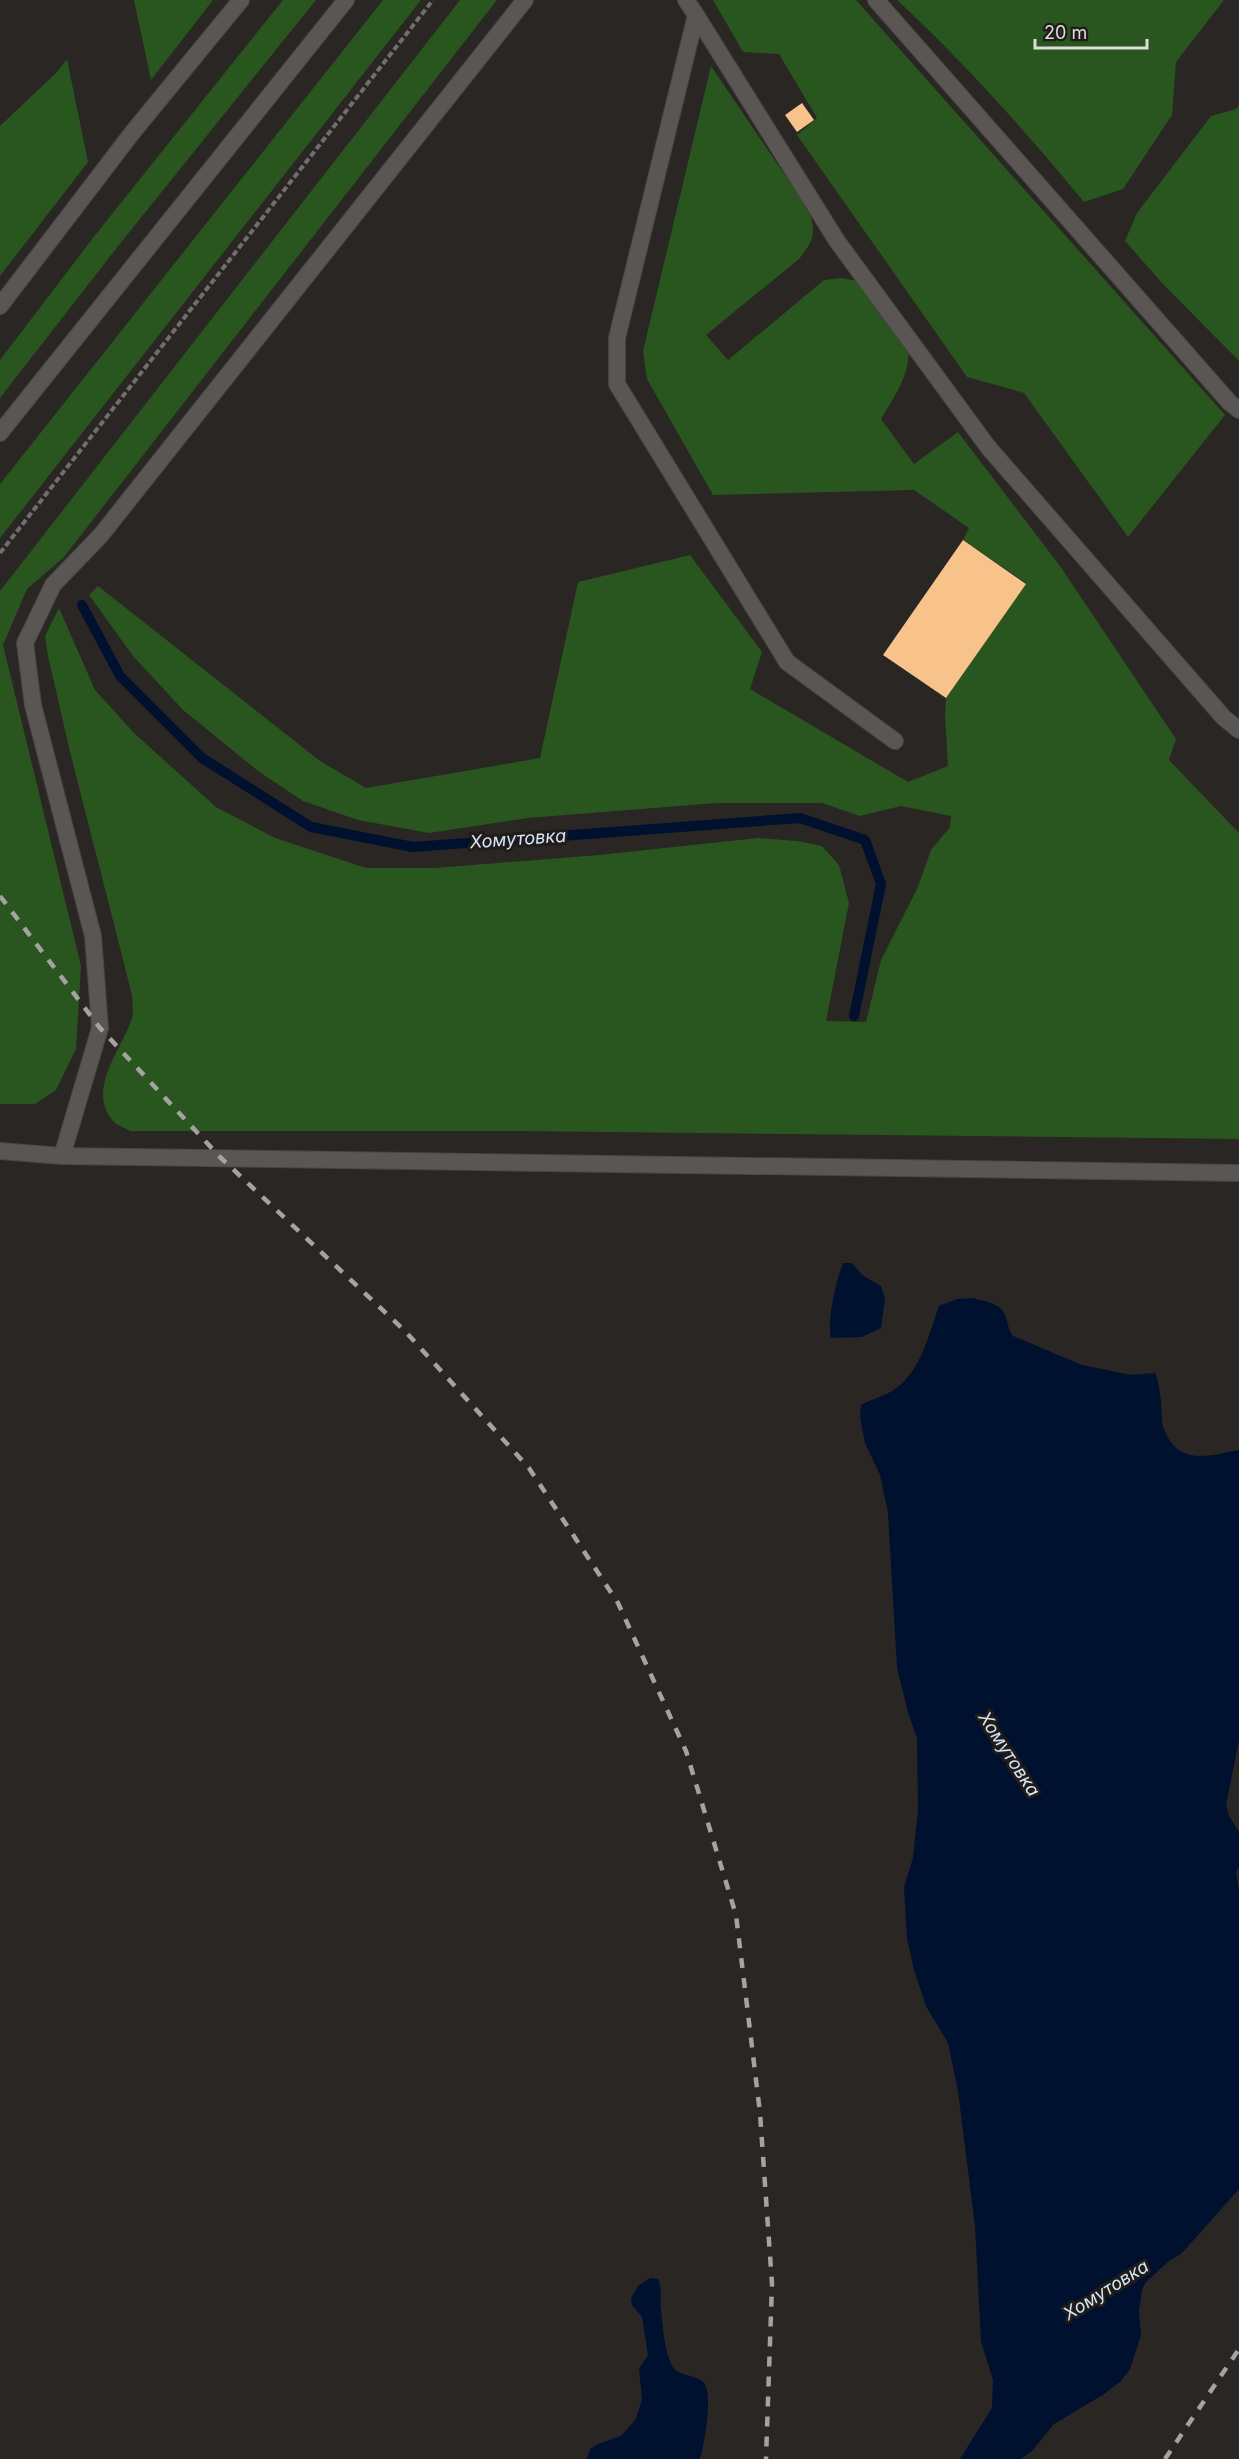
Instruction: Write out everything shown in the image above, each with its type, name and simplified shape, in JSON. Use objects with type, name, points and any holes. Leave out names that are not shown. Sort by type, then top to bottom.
[{"type":"street","points":[[0,306],[132,133],[241,0]]},
{"type":"street","points":[[0,433],[345,0]]},
{"type":"street","points":[[62,1156],[100,1028],[93,936],[33,705],[25,643],[52,585],[101,535],[525,0]]},
{"type":"street","points":[[686,0],[837,241],[988,447],[1224,718],[1239,730]]},
{"type":"street","points":[[876,0],[1230,403],[1239,410]]},
{"type":"street","points":[[696,15],[617,338],[617,384],[787,662],[895,741]]},
{"type":"street","points":[[0,1151],[62,1156],[1239,1173]]},
{"type":"path","points":[[0,553],[433,0]]},
{"type":"green space","points":[[134,0],[213,0],[151,80]]},
{"type":"green space","points":[[283,0],[316,0],[119,245],[0,398],[0,360],[96,234]]},
{"type":"green space","points":[[383,0],[421,0],[0,538],[0,484]]},
{"type":"green space","points":[[460,0],[497,0],[64,557],[27,589],[3,645],[81,966],[76,1049],[56,1090],[35,1104],[0,1104],[0,591]]},
{"type":"green space","points":[[713,0],[856,0],[1225,415],[1128,537],[1024,393],[967,377],[797,135],[817,118],[779,54],[743,52]]},
{"type":"green space","points":[[897,0],[1224,0],[1176,62],[1172,115],[1123,189],[1084,202],[994,98]]},
{"type":"green space","points":[[67,59],[88,162],[0,276],[0,126],[57,72]]},
{"type":"green space","points":[[711,66],[808,209],[813,230],[811,241],[799,259],[706,335],[728,360],[824,280],[841,278],[858,281],[908,345],[909,355],[905,374],[897,393],[881,419],[914,464],[958,432],[1060,566],[1176,739],[1169,760],[1239,833],[1239,1139],[515,1131],[130,1131],[118,1125],[106,1110],[103,1097],[104,1084],[132,1018],[132,995],[48,656],[45,636],[59,608],[95,690],[135,734],[216,807],[275,838],[366,868],[434,868],[599,855],[758,838],[797,841],[822,846],[839,865],[849,903],[826,1021],[866,1022],[881,960],[917,889],[931,850],[950,827],[951,816],[901,806],[860,816],[822,803],[717,803],[528,818],[429,833],[358,820],[303,801],[258,771],[183,710],[133,656],[89,595],[98,586],[320,761],[366,788],[540,758],[578,582],[690,555],[762,652],[750,689],[908,782],[948,766],[946,698],[1026,583],[963,540],[969,528],[914,490],[713,495],[647,379],[643,351]]},
{"type":"green space","points":[[1239,105],[1239,361],[1163,284],[1125,241],[1137,213],[1211,116],[1236,109]]},
{"type":"water","points":[[843,1263],[852,1263],[862,1275],[881,1286],[885,1298],[881,1328],[862,1337],[831,1338],[830,1321],[833,1300]]},
{"type":"water","points":[[972,1298],[992,1303],[1001,1309],[1013,1336],[1082,1365],[1131,1375],[1155,1373],[1160,1390],[1163,1428],[1170,1441],[1184,1453],[1202,1456],[1239,1450],[1239,1740],[1226,1805],[1229,1816],[1239,1832],[1239,1866],[1236,1872],[1239,1890],[1239,2189],[1182,2253],[1169,2261],[1146,2282],[1142,2289],[1139,2311],[1141,2335],[1130,2369],[1121,2381],[1054,2424],[1032,2451],[1021,2459],[960,2459],[992,2408],[993,2380],[981,2341],[975,2226],[958,2091],[948,2043],[926,2006],[914,1970],[907,1938],[904,1887],[913,1858],[918,1810],[917,1738],[897,1668],[888,1513],[880,1475],[865,1443],[860,1417],[861,1405],[891,1391],[911,1372],[928,1340],[939,1306],[957,1299]]},
{"type":"water","points":[[650,2278],[658,2279],[664,2336],[673,2367],[680,2373],[699,2379],[706,2387],[707,2419],[700,2459],[587,2459],[590,2449],[621,2436],[636,2419],[642,2399],[639,2369],[648,2355],[642,2317],[632,2305],[631,2298],[638,2286]]},
{"type":"building","points":[[802,103],[814,120],[797,132],[785,115]]},
{"type":"building","points":[[963,540],[1026,584],[946,698],[883,655]]},
{"type":"waterway","name":"Хомутовка","points":[[82,605],[120,676],[202,758],[311,827],[413,847],[800,818],[865,840],[881,884],[854,1016]]},
{"type":"railway","points":[[0,896],[100,1028],[220,1157],[405,1331],[529,1468],[618,1603],[686,1751],[736,1915],[760,2113],[772,2284],[766,2459]]},
{"type":"railway","points":[[1165,2459],[1239,2349]]}]
